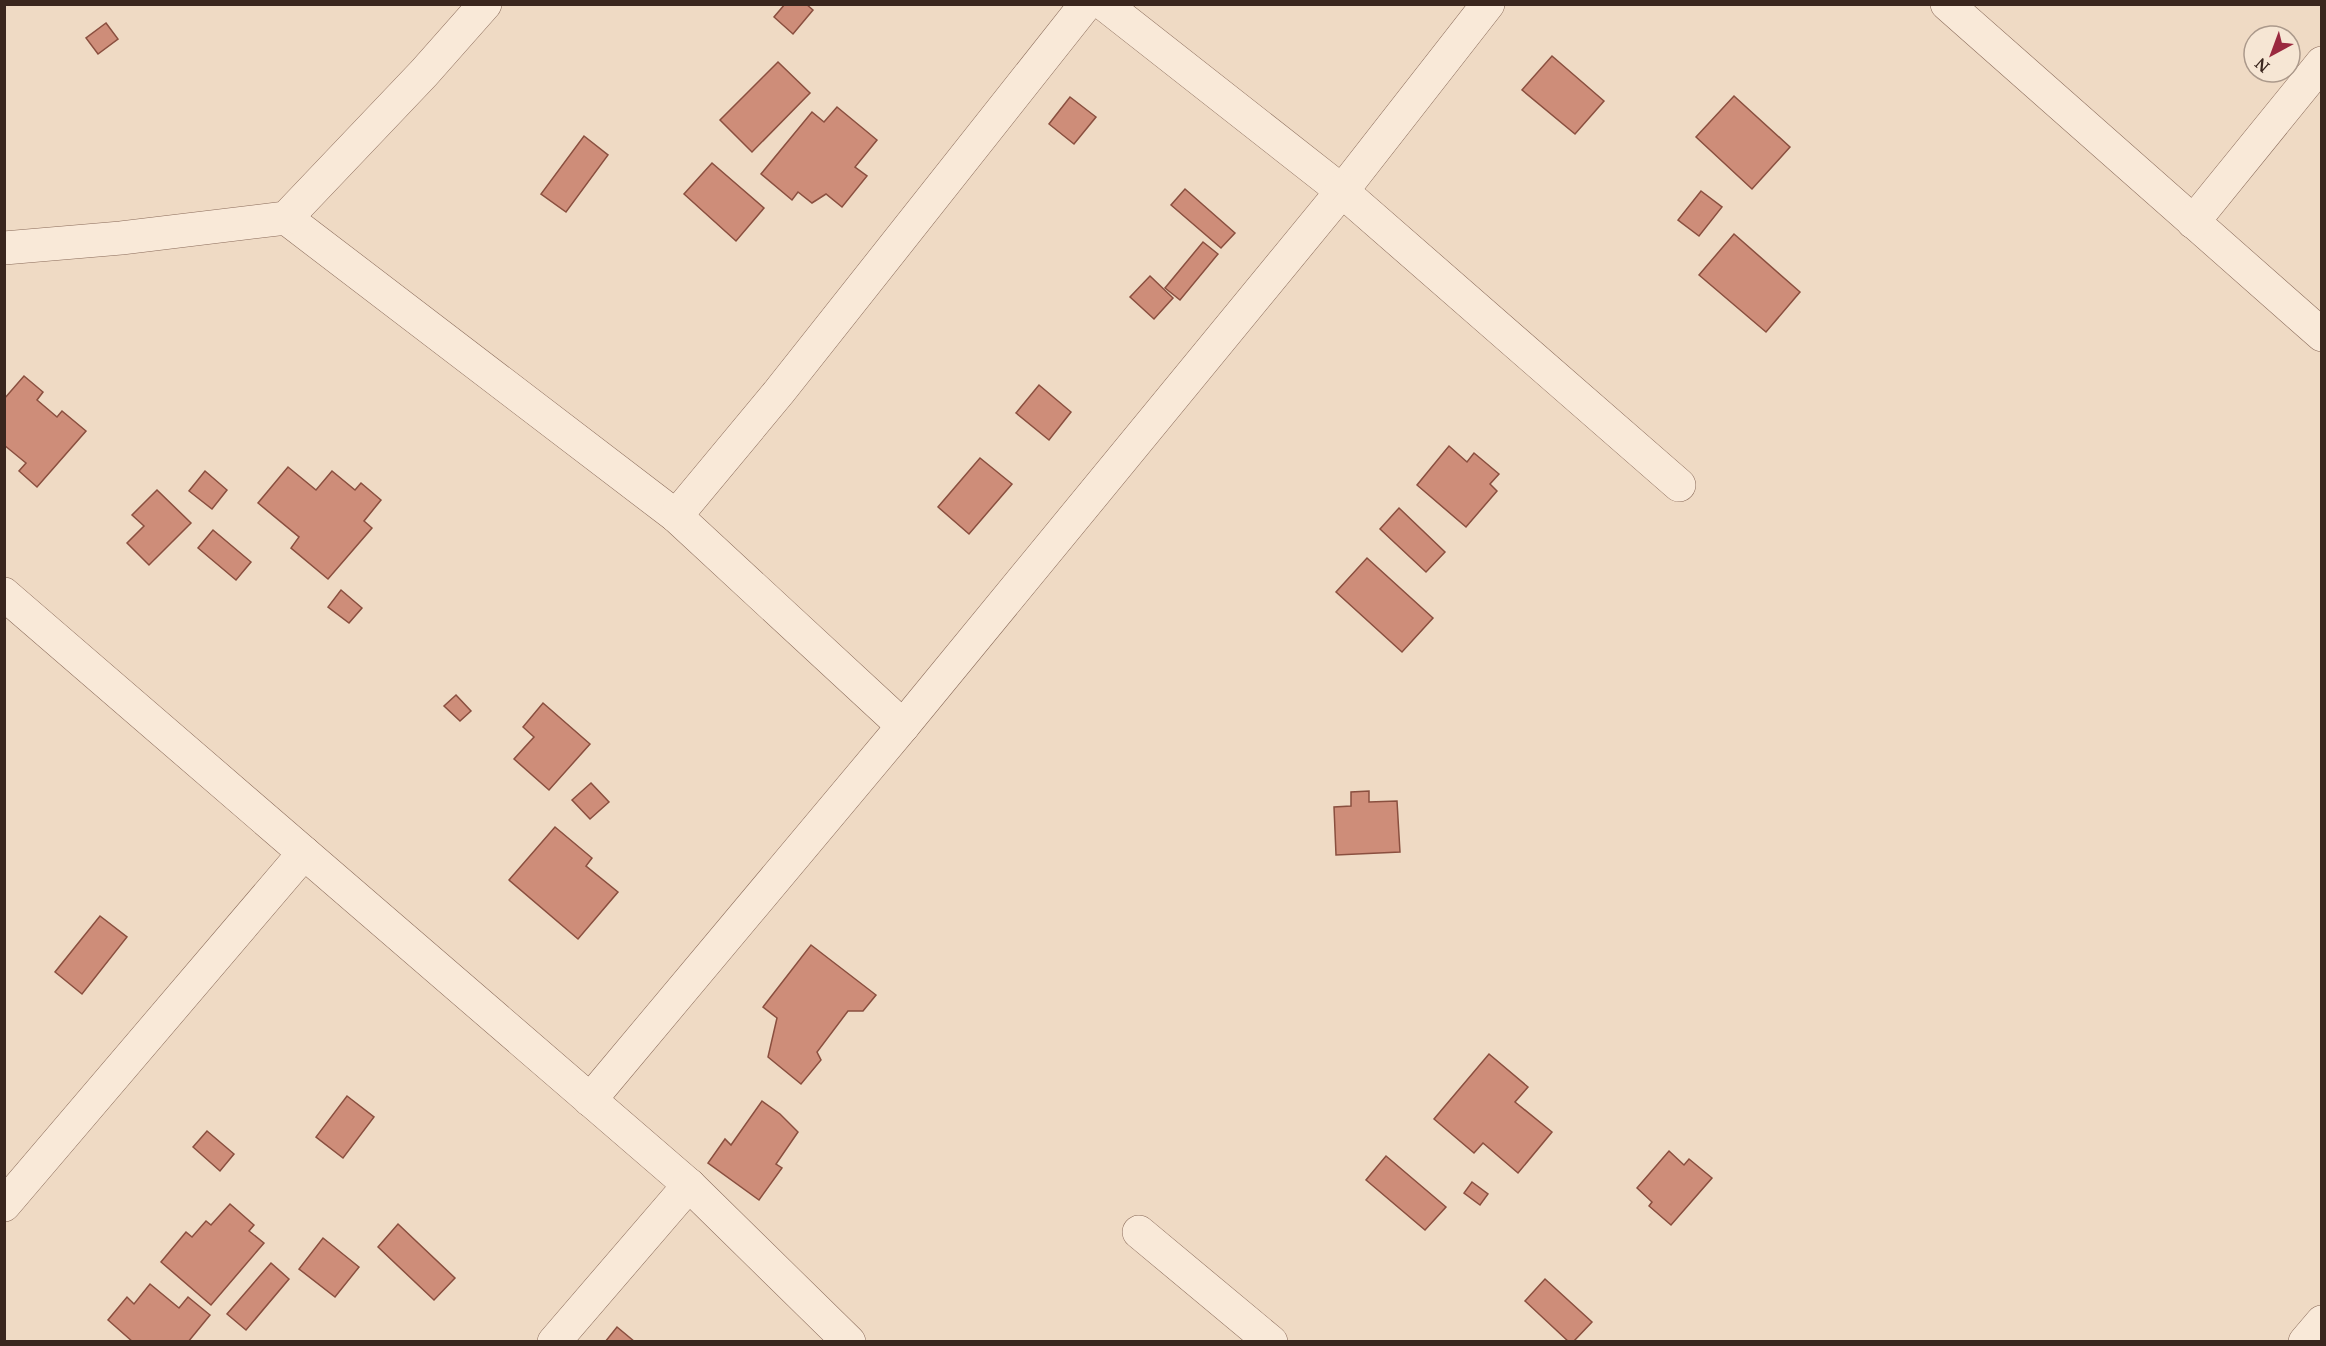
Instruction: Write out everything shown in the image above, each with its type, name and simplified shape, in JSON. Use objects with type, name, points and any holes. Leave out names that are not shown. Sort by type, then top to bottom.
[{"type":"street","points":[[4,248],[121,238],[286,218],[424,74],[485,4]]},
{"type":"street","points":[[676,516],[779,392],[1086,4]]},
{"type":"street","points":[[1104,4],[1342,191],[1679,485]]},
{"type":"street","points":[[591,1100],[903,726],[1342,191],[1488,4]]},
{"type":"street","points":[[1947,4],[2322,335]]},
{"type":"street","points":[[2193,222],[2322,63]]},
{"type":"street","points":[[286,218],[676,516],[903,726]]},
{"type":"street","points":[[4,594],[689,1185],[849,1341]]},
{"type":"street","points":[[4,1205],[304,853]]},
{"type":"street","points":[[554,1341],[689,1185]]},
{"type":"street","points":[[1139,1232],[1271,1341]]},
{"type":"street","points":[[2305,1341],[2322,1322]]},
{"type":"building","points":[[785,4],[806,4],[813,10],[793,34],[774,17]]},
{"type":"building","points":[[106,23],[118,39],[98,54],[86,38]]},
{"type":"building","points":[[1552,56],[1604,101],[1575,134],[1522,90]]},
{"type":"building","points":[[778,62],[810,93],[752,152],[720,120]]},
{"type":"building","points":[[1734,96],[1790,147],[1752,189],[1696,137]]},
{"type":"building","points":[[1070,97],[1096,117],[1074,144],[1049,124]]},
{"type":"building","points":[[837,107],[877,140],[855,167],[867,176],[842,207],[826,194],[812,203],[798,192],[792,200],[761,174],[812,112],[824,122]]},
{"type":"building","points":[[584,136],[608,155],[566,212],[541,194]]},
{"type":"building","points":[[712,163],[764,208],[736,241],[684,194]]},
{"type":"building","points":[[1185,189],[1235,233],[1221,248],[1171,205]]},
{"type":"building","points":[[1701,191],[1722,207],[1699,236],[1678,220]]},
{"type":"building","points":[[1734,234],[1800,292],[1766,332],[1699,275]]},
{"type":"building","points":[[1203,242],[1218,254],[1180,300],[1165,288]]},
{"type":"building","points":[[1150,276],[1173,298],[1154,319],[1130,297]]},
{"type":"building","points":[[24,376],[43,392],[37,400],[57,417],[62,411],[86,431],[37,487],[19,471],[26,463],[4,445],[4,399]]},
{"type":"building","points":[[1039,385],[1071,412],[1049,440],[1016,413]]},
{"type":"building","points":[[1449,446],[1467,462],[1474,453],[1499,474],[1490,484],[1497,491],[1466,527],[1417,485]]},
{"type":"building","points":[[980,458],[1012,484],[969,534],[938,507]]},
{"type":"building","points":[[288,467],[316,490],[332,471],[355,490],[361,483],[381,500],[364,521],[372,528],[328,579],[291,548],[299,537],[258,503]]},
{"type":"building","points":[[205,471],[227,490],[212,509],[189,491]]},
{"type":"building","points":[[157,490],[191,523],[149,565],[127,543],[144,526],[132,515]]},
{"type":"building","points":[[1399,508],[1445,552],[1426,572],[1380,529]]},
{"type":"building","points":[[213,530],[251,562],[236,580],[198,548]]},
{"type":"building","points":[[1367,558],[1433,618],[1402,652],[1336,592]]},
{"type":"building","points":[[341,590],[362,608],[349,623],[328,607]]},
{"type":"building","points":[[456,695],[471,711],[460,721],[444,706]]},
{"type":"building","points":[[543,703],[590,744],[549,790],[514,759],[534,737],[523,727]]},
{"type":"building","points":[[591,783],[609,802],[590,819],[572,800]]},
{"type":"building","points":[[1369,791],[1369,802],[1397,801],[1400,852],[1336,855],[1334,807],[1351,806],[1351,792]]},
{"type":"building","points":[[555,827],[592,858],[586,866],[618,892],[578,939],[509,880]]},
{"type":"building","points":[[100,916],[127,937],[82,994],[55,972]]},
{"type":"building","points":[[811,945],[876,995],[863,1011],[848,1011],[817,1052],[821,1060],[801,1084],[768,1057],[777,1018],[763,1007]]},
{"type":"building","points":[[1489,1054],[1528,1087],[1515,1102],[1552,1132],[1518,1173],[1483,1143],[1474,1153],[1434,1119]]},
{"type":"building","points":[[347,1096],[374,1117],[343,1158],[316,1137]]},
{"type":"building","points":[[762,1101],[780,1114],[798,1132],[776,1164],[782,1168],[759,1200],[708,1163],[725,1139],[731,1145]]},
{"type":"building","points":[[207,1131],[234,1154],[220,1171],[193,1147]]},
{"type":"building","points":[[1669,1151],[1684,1165],[1689,1159],[1712,1178],[1671,1225],[1649,1206],[1652,1202],[1637,1188]]},
{"type":"building","points":[[1386,1156],[1446,1207],[1425,1230],[1366,1180]]},
{"type":"building","points":[[1472,1182],[1488,1194],[1480,1205],[1464,1193]]},
{"type":"building","points":[[230,1204],[254,1225],[249,1231],[264,1243],[211,1305],[161,1262],[186,1232],[192,1237],[206,1221],[211,1225]]},
{"type":"building","points":[[398,1224],[455,1278],[434,1300],[378,1247]]},
{"type":"building","points":[[323,1238],[359,1267],[335,1297],[299,1269]]},
{"type":"building","points":[[271,1263],[289,1279],[246,1330],[227,1314]]},
{"type":"building","points":[[1545,1279],[1592,1322],[1573,1342],[1569,1342],[1525,1301]]},
{"type":"building","points":[[150,1284],[179,1308],[188,1297],[210,1315],[188,1342],[133,1342],[108,1320],[127,1297],[134,1304]]},
{"type":"building","points":[[617,1327],[635,1342],[605,1342]]}]
